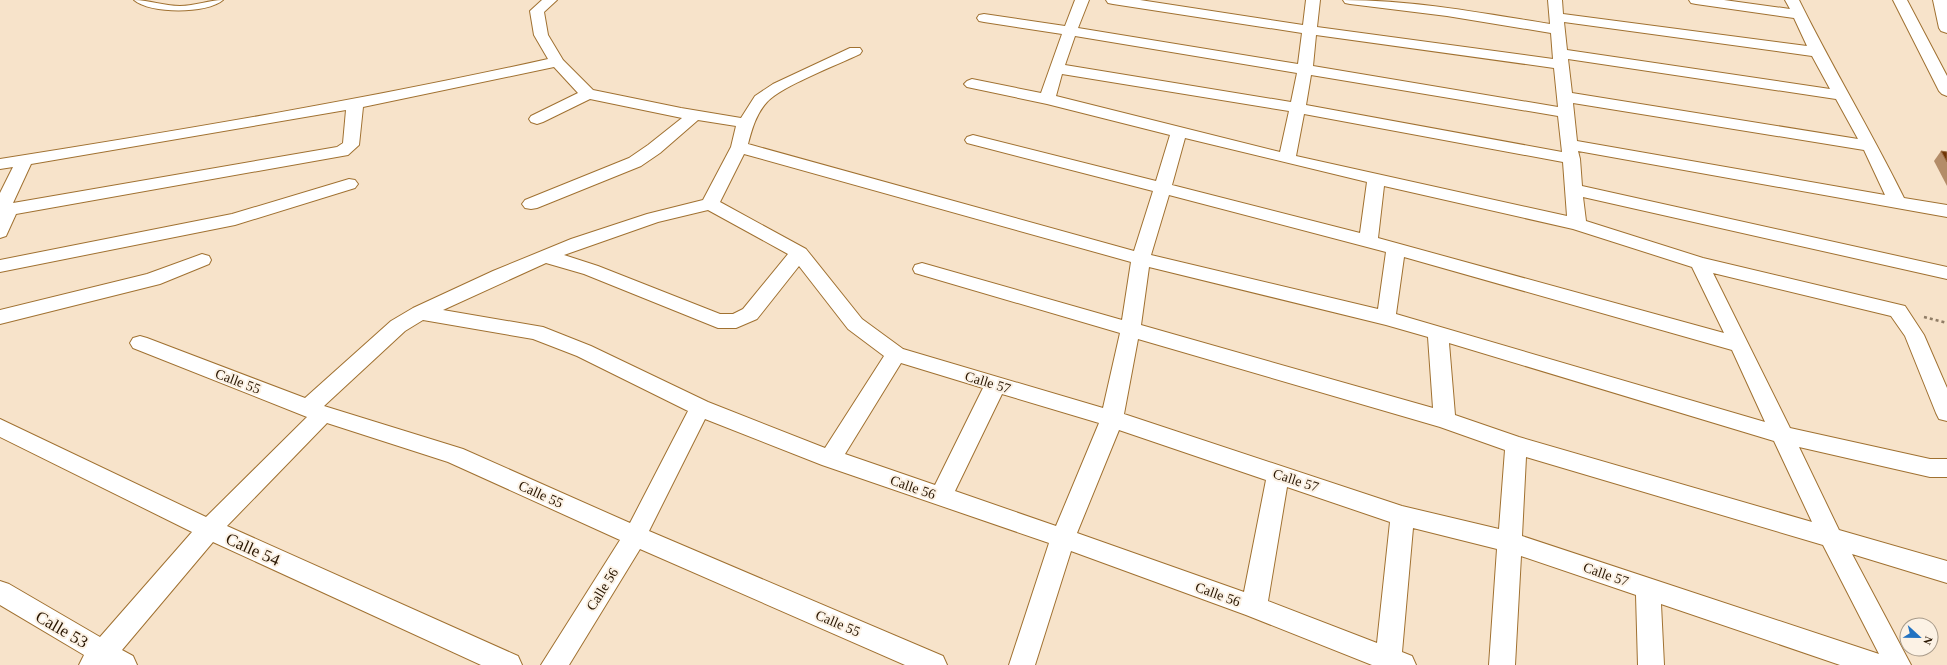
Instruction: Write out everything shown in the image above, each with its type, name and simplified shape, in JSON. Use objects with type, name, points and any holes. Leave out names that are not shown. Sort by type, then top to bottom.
[{"type":"street","points":[[550,0],[537,11],[541,35],[557,62],[588,94],[695,115],[745,123]]},
{"type":"street","points":[[1047,99],[1056,68],[1082,0]]},
{"type":"street","points":[[1113,0],[1308,30],[1841,95]]},
{"type":"street","points":[[1287,159],[1305,69],[1308,30],[1313,0]]},
{"type":"street","points":[[1350,0],[1817,52]]},
{"type":"street","points":[[1555,0],[1566,97],[1577,224]]},
{"type":"street","points":[[1696,0],[1799,14]]},
{"type":"street","points":[[1792,0],[1817,52],[1870,146],[1897,202]]},
{"type":"street","points":[[1900,0],[1947,91]]},
{"type":"street","points":[[1941,0],[1947,28]]},
{"type":"street","points":[[984,18],[1071,30],[1567,113]]},
{"type":"street","points":[[98,659],[209,529],[316,411],[398,326],[420,313],[500,275],[577,243],[638,223],[710,204],[739,147],[745,123],[761,99],[778,87],[855,51]]},
{"type":"street","points":[[0,164],[213,130],[355,104],[557,62]]},
{"type":"street","points":[[1056,68],[1571,152],[1947,211]]},
{"type":"street","points":[[972,84],[1047,99],[1287,159],[1577,224],[1699,263],[1898,311],[1914,335],[1947,413]]},
{"type":"street","points":[[537,119],[588,94]]},
{"type":"street","points":[[1566,97],[1870,146]]},
{"type":"street","points":[[3,210],[342,151],[351,145],[355,104]]},
{"type":"street","points":[[531,204],[635,162],[654,150],[695,115]]},
{"type":"street","points":[[1022,665],[1063,538],[1112,418],[1130,331],[1141,259],[1179,132]]},
{"type":"street","points":[[972,140],[1161,190],[1368,241],[1740,345]]},
{"type":"street","points":[[739,147],[1141,259],[1386,318],[1782,435],[1930,468],[1947,468]]},
{"type":"street","points":[[0,232],[3,210],[25,160]]},
{"type":"street","points":[[1368,241],[1376,179]]},
{"type":"street","points":[[0,266],[235,219],[349,184]]},
{"type":"street","points":[[1575,190],[1947,273]]},
{"type":"street","name":"Calle 57","points":[[710,204],[758,229],[799,253],[855,324],[896,354],[1112,418],[1402,516],[1509,542],[1876,665]]},
{"type":"street","points":[[1386,318],[1396,249]]},
{"type":"street","points":[[545,256],[591,270],[718,321],[736,321],[750,314],[799,253]]},
{"type":"street","points":[[0,317],[103,292],[153,278],[202,260]]},
{"type":"street","points":[[1699,263],[1740,345],[1830,536],[1898,665]]},
{"type":"street","points":[[922,269],[1130,331],[1445,420],[1516,445],[1830,536],[1947,572]]},
{"type":"street","points":[[420,313],[536,332],[584,351],[700,408]]},
{"type":"street","points":[[1438,333],[1445,420]]},
{"type":"street","name":"Calle 55","points":[[140,343],[316,411],[455,455],[635,536],[934,665]]},
{"type":"street","points":[[830,459],[896,354]]},
{"type":"street","points":[[941,496],[996,384]]},
{"type":"street","name":"Calle 56","points":[[554,665],[635,536],[700,408],[830,459],[1063,538],[1254,607],[1395,662]]},
{"type":"street","name":"Calle 54","points":[[0,427],[209,529],[509,665]]},
{"type":"street","points":[[1502,665],[1516,445]]},
{"type":"street","points":[[1254,607],[1278,474]]},
{"type":"street","points":[[1395,662],[1402,516]]},
{"type":"street","points":[[1648,588],[1651,665]]},
{"type":"street","name":"Calle 53","points":[[0,592],[98,659],[124,665]]},
{"type":"lane","points":[[137,0],[176,8],[200,7],[220,0]]},
{"type":"building","points":[[1941,151],[1947,152],[1947,162]]}]
